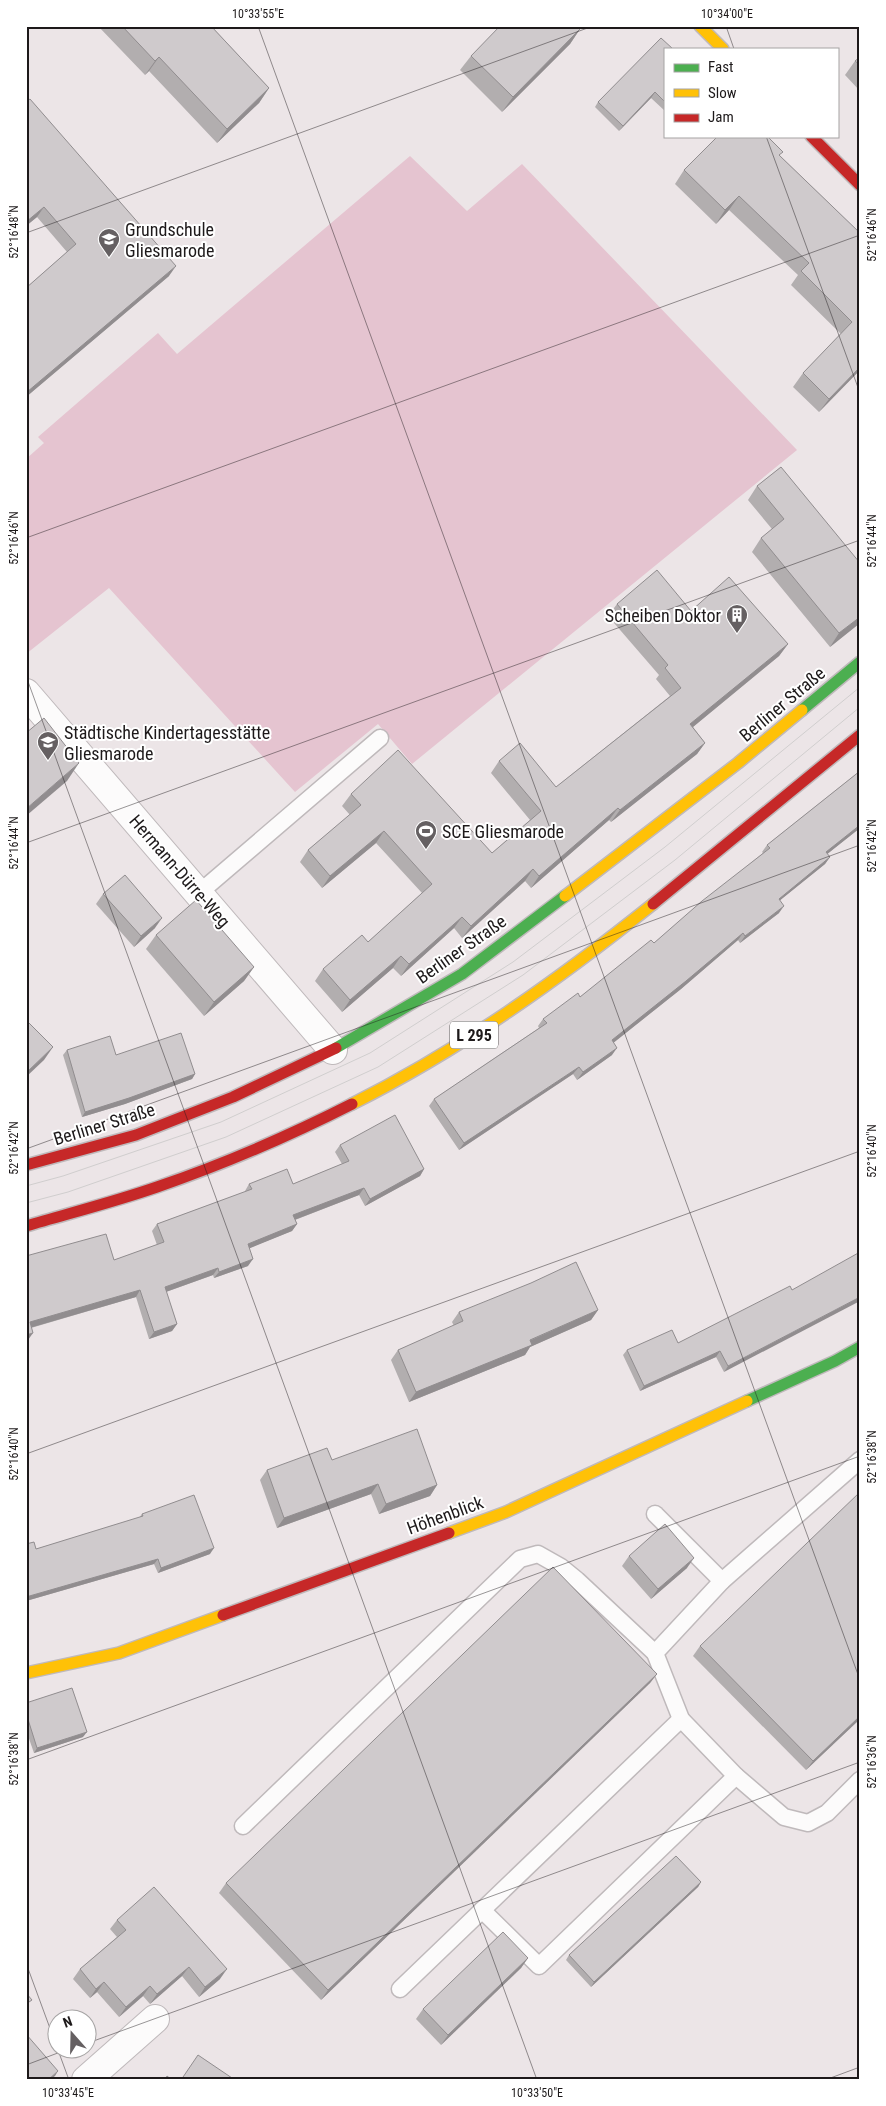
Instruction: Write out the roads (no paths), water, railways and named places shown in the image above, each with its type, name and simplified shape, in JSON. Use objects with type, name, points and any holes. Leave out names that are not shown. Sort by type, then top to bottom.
[{"type":"main road","points":[[700,26],[722,48]]},
{"type":"main road","points":[[813,138],[857,176]]},
{"type":"main road","name":"Berliner Straße","points":[[26,1165],[136,1135],[233,1098],[334,1050],[462,974],[738,764],[860,662]]},
{"type":"main road","name":"L 295","points":[[26,1226],[158,1187],[267,1145],[374,1094],[480,1031],[571,968],[680,884],[786,794],[860,736]]},
{"type":"main road","name":"Höhenblick","points":[[26,1674],[119,1653],[506,1512],[860,1348]]},
{"type":"street","name":"Hermann-Dürre-Weg","points":[[26,693],[334,1050]]},
{"type":"street","points":[[86,2080],[156,2019]]},
{"type":"lane","points":[[199,893],[380,738]]},
{"type":"lane","points":[[655,1653],[722,1581],[860,1460]]},
{"type":"lane","points":[[655,1514],[722,1581]]},
{"type":"lane","points":[[243,1826],[520,1559],[538,1554],[561,1567],[655,1653],[681,1719],[736,1776],[784,1817],[808,1823],[827,1813],[860,1780]]},
{"type":"lane","points":[[400,1989],[681,1719]]},
{"type":"lane","points":[[482,1910],[539,1966],[736,1776]]},
{"type":"tram line","points":[[26,1186],[63,1176],[221,1122],[370,1053],[513,962],[665,847],[860,687]]},
{"type":"tram line","points":[[26,1203],[68,1192],[226,1137],[378,1067],[523,975],[675,860],[860,707]]},
{"type":"place","name":"Grundschule Gliesmarode","points":[[109,258]]},
{"type":"place","name":"Scheiben Doktor","points":[[737,634]]},
{"type":"place","name":"Städtische Kindertagesstätte Gliesmarode","points":[[48,761]]},
{"type":"place","name":"SCE Gliesmarode","points":[[426,850]]}]
